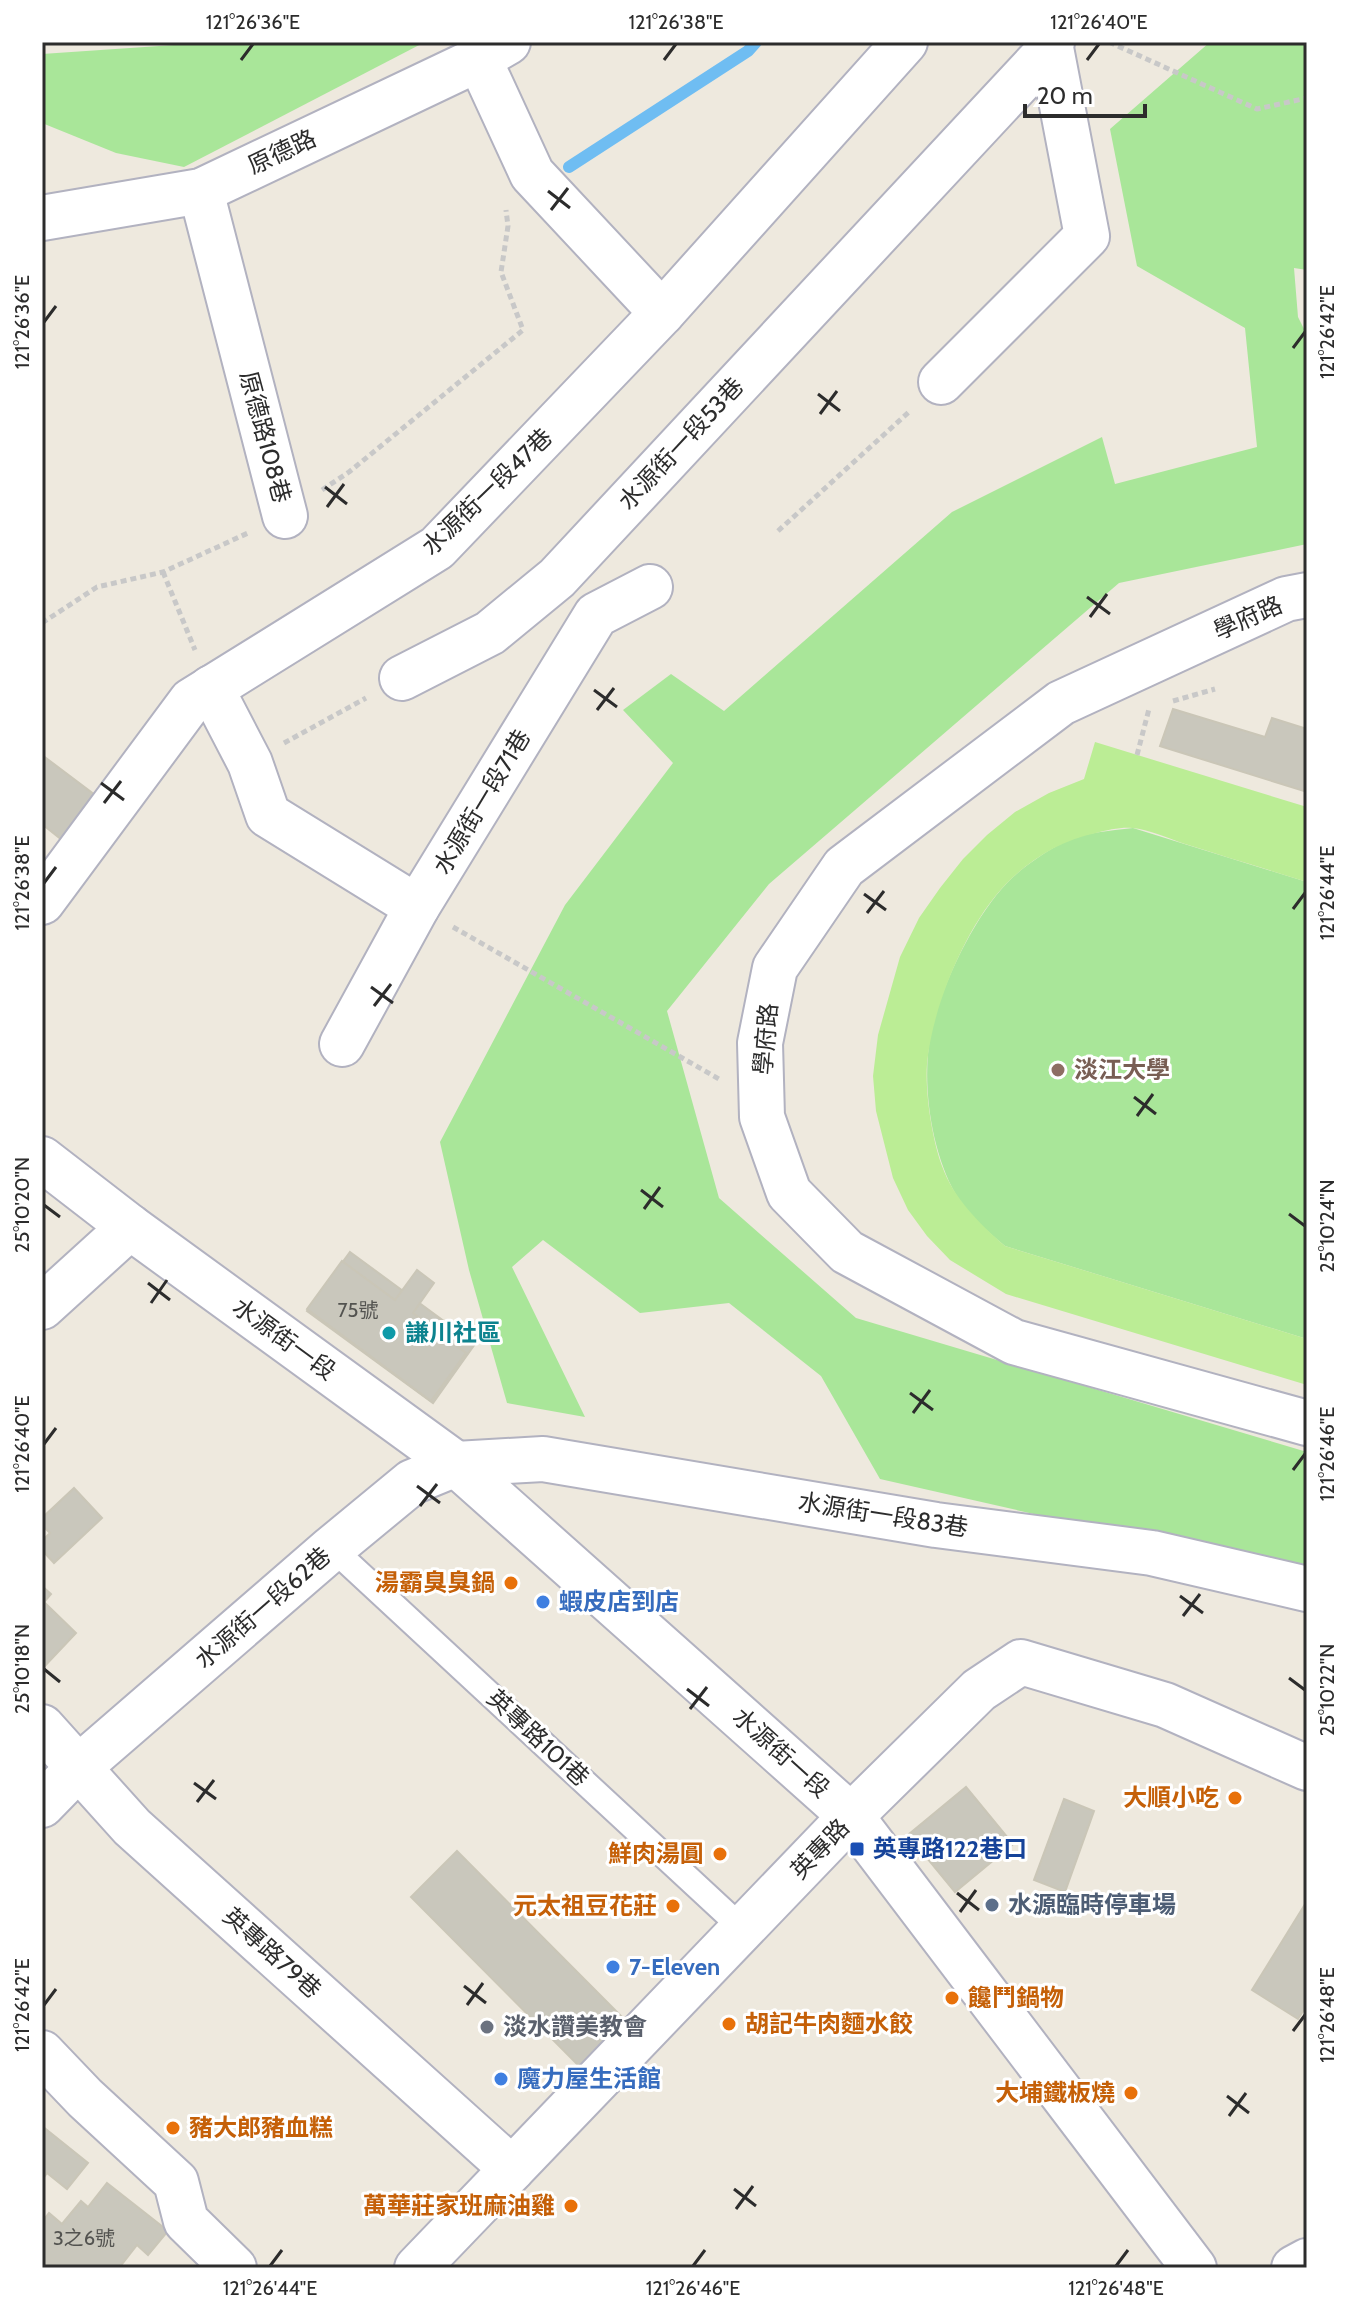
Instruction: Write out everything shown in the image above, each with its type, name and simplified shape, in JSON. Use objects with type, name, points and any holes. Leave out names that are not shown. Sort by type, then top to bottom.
[{"type":"street","name":"水源街一段47巷","points":[[42,902],[191,701],[437,548],[662,313],[905,42]]},
{"type":"street","points":[[941,382],[1087,236],[1051,45]]},
{"type":"street","name":"水源街一段53巷","points":[[402,678],[490,633],[557,578],[1051,45]]},
{"type":"street","points":[[494,50],[532,174],[662,313]]},
{"type":"street","name":"原德路","points":[[42,218],[201,191],[494,50]]},
{"type":"street","name":"原德路108巷","points":[[201,191],[285,516]]},
{"type":"street","points":[[557,578],[596,615],[650,587]]},
{"type":"street","name":"學府路","points":[[1307,595],[1286,599],[1061,703],[844,867],[775,968],[760,1043],[762,1117],[789,1193],[847,1252],[1014,1342],[1307,1423]]},
{"type":"street","name":"水源街一段71巷","points":[[342,1044],[417,907],[596,615]]},
{"type":"street","points":[[211,688],[250,763],[268,815],[417,907]]},
{"type":"street","name":"水源街一段","points":[[42,1159],[130,1227],[456,1464],[851,1816],[1194,2268]]},
{"type":"street","points":[[42,1307],[130,1227]]},
{"type":"street","name":"水源街一段83巷","points":[[456,1464],[543,1459],[936,1525],[1152,1553],[1307,1589]]},
{"type":"street","name":"水源街一段62巷","points":[[42,1805],[79,1767],[412,1482],[456,1464]]},
{"type":"street","name":"英專路","points":[[417,2268],[851,1816],[979,1690],[1021,1662],[1165,1705],[1307,1769]]},
{"type":"street","name":"英專路79巷","points":[[42,1727],[132,1827],[512,2169]]},
{"type":"street","points":[[42,2053],[85,2098],[176,2182],[186,2221],[234,2268]]},
{"type":"street","points":[[1294,2268],[1307,2261]]},
{"type":"lane","name":"英專路101巷","points":[[332,1548],[743,1929]]},
{"type":"path","points":[[1109,42],[1257,109],[1307,98]]},
{"type":"path","points":[[285,516],[349,472],[523,330],[501,272],[508,226],[506,202],[532,174]]},
{"type":"path","points":[[778,531],[941,382]]},
{"type":"path","name":"原德路108巷","points":[[42,623],[97,587],[163,572],[285,516]]},
{"type":"path","points":[[163,572],[211,688]]},
{"type":"path","points":[[250,763],[402,678]]},
{"type":"path","points":[[1163,704],[1215,689]]},
{"type":"path","points":[[1137,755],[1150,708]]},
{"type":"path","points":[[417,907],[729,1084],[767,1129]]},
{"type":"green space","points":[[218,42],[425,42],[184,167],[116,153],[42,123],[42,54]]},
{"type":"green space","points":[[1210,42],[1307,42],[1307,270],[1294,268],[1298,317],[1307,335],[1307,544],[1119,583],[769,884],[667,1011],[719,1198],[856,1318],[1307,1452],[1307,1576],[880,1479],[821,1376],[729,1303],[640,1313],[543,1240],[512,1267],[585,1417],[507,1403],[469,1270],[440,1142],[565,905],[673,763],[623,710],[671,674],[724,711],[952,512],[1102,437],[1115,484],[1257,447],[1245,328],[1137,266],[1110,129]]},
{"type":"green space","points":[[1095,742],[1307,807],[1307,882],[1132,828],[1071,840],[1027,866],[1007,883],[978,920],[954,967],[936,1017],[927,1064],[927,1088],[938,1155],[960,1200],[1005,1246],[1307,1339],[1307,1385],[1006,1294],[950,1260],[908,1210],[893,1178],[876,1111],[873,1076],[878,1035],[900,957],[919,918],[963,859],[1015,812],[1049,793],[1084,779]]},
{"type":"green space","points":[[1133,828],[1307,882],[1307,1339],[1005,1246],[960,1201],[940,1157],[928,1094],[931,1033],[942,995],[960,953],[983,913],[1020,871],[1062,843],[1097,832]]},
{"type":"building","points":[[1173,709],[1265,737],[1272,718],[1307,729],[1307,792],[1160,746]]},
{"type":"building","points":[[42,755],[95,795],[62,840],[42,824]]},
{"type":"building","name":"謙川社區","points":[[350,1252],[475,1344],[433,1403],[307,1311]]},
{"type":"building","name":"謙川社區","points":[[342,1261],[395,1300],[417,1270],[434,1283],[413,1313],[466,1353],[431,1401],[307,1309]]},
{"type":"building","points":[[74,1488],[102,1518],[54,1563],[42,1550],[42,1541],[50,1533],[42,1525],[42,1518]]},
{"type":"building","points":[[42,1586],[51,1594],[44,1602],[76,1633],[42,1669]]},
{"type":"building","points":[[966,1787],[1013,1844],[955,1892],[908,1835]]},
{"type":"building","points":[[1064,1799],[1094,1811],[1065,1892],[1034,1880]]},
{"type":"building","points":[[457,1851],[627,2022],[581,2068],[411,1897]]},
{"type":"building","points":[[1307,1901],[1307,2005],[1298,2019],[1252,1990]]},
{"type":"building","points":[[42,2126],[88,2163],[67,2189],[47,2173],[42,2180]]},
{"type":"building","points":[[107,2183],[168,2231],[148,2255],[137,2245],[119,2268],[42,2268],[42,2222],[49,2213],[62,2224],[81,2201],[88,2207]]},
{"type":"waterway","points":[[569,167],[748,51],[756,42]]},
{"type":"place","name":"淡江大學","points":[[1058,1070]]},
{"type":"place","name":"謙川社區","points":[[389,1333]]},
{"type":"place","name":"湯霸臭臭鍋","points":[[511,1583]]},
{"type":"place","name":"蝦皮店到店","points":[[543,1602]]},
{"type":"place","name":"大順小吃","points":[[1235,1798]]},
{"type":"place","name":"英專路122巷口","points":[[857,1849]]},
{"type":"place","name":"鮮肉湯圓","points":[[720,1854]]},
{"type":"place","name":"水源臨時停車場","points":[[992,1905]]},
{"type":"place","name":"元太祖豆花莊","points":[[673,1906]]},
{"type":"place","name":"7-Eleven","points":[[613,1967]]},
{"type":"place","name":"饞鬥鍋物","points":[[952,1998]]},
{"type":"place","name":"胡記牛肉麵水餃","points":[[729,2024]]},
{"type":"place","name":"淡水讚美教會","points":[[487,2027]]},
{"type":"place","name":"魔力屋生活館","points":[[501,2079]]},
{"type":"place","name":"大埔鐵板燒","points":[[1131,2093]]},
{"type":"place","name":"豬大郎豬血糕","points":[[173,2128]]},
{"type":"place","name":"萬華莊家班麻油雞","points":[[571,2206]]}]
